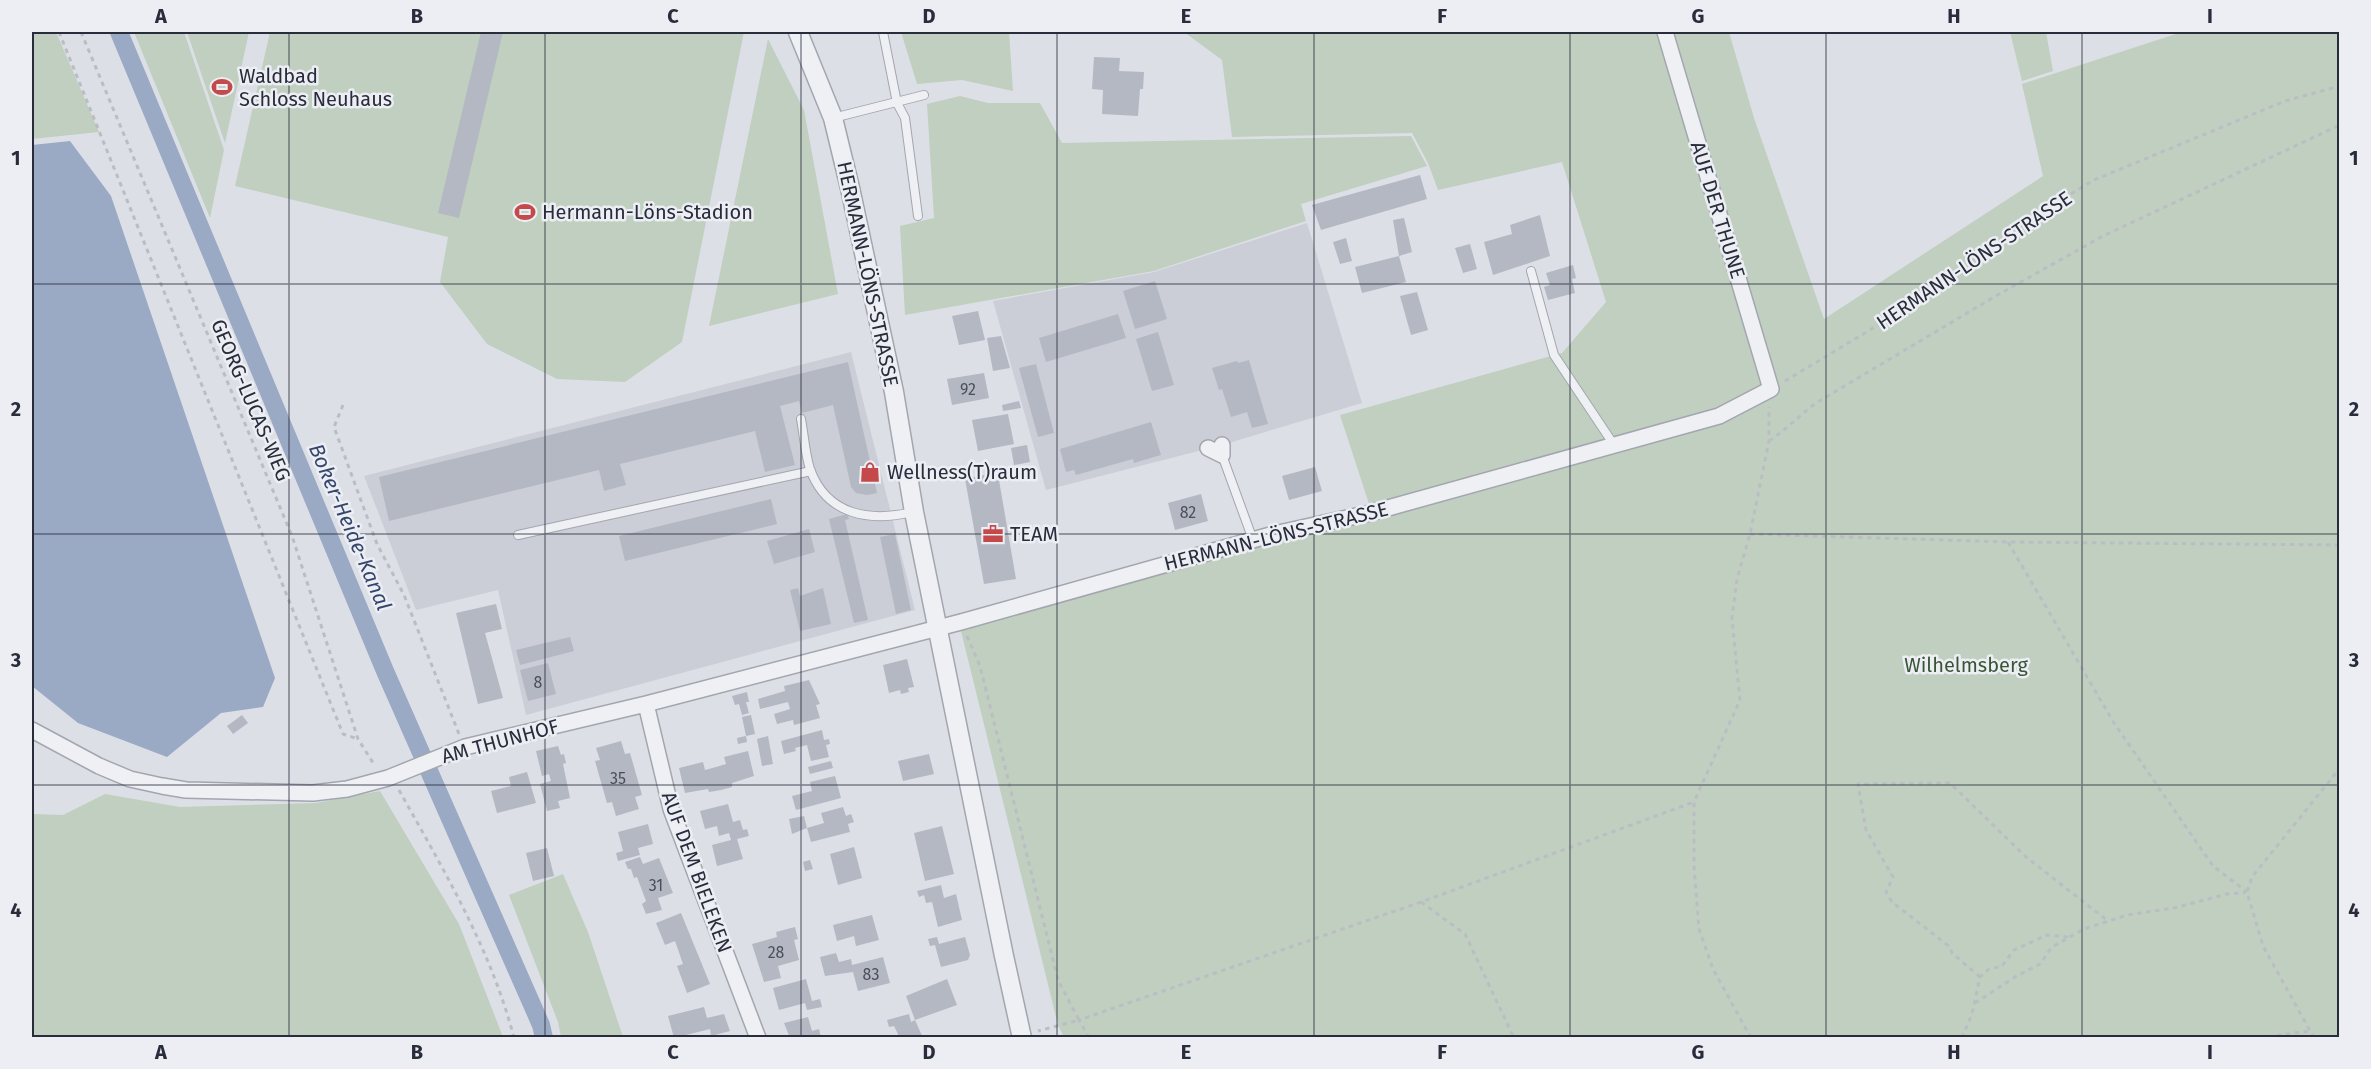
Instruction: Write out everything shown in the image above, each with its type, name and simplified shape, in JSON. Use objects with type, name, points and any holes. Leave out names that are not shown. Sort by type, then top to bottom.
[{"type":"street","name":"HERMANN-LÖNS-STRASSE","points":[[798,32],[833,118],[894,392],[914,512],[1022,1037]]},
{"type":"street","name":"AUF DER THUNE","points":[[1665,32],[1767,392]]},
{"type":"street","name":"HERMANN-LÖNS-STRASSE","points":[[938,627],[1253,540],[1370,513],[1719,416],[1767,392]]},
{"type":"street","name":"AM THUNHOF","points":[[32,730],[71,752],[130,779],[186,790],[313,793],[347,789],[395,776],[461,748],[646,704],[938,627]]},
{"type":"street","name":"AUF DEM BIELEKEN","points":[[646,704],[671,809],[758,1038]]},
{"type":"lane","points":[[883,32],[897,103],[905,118],[918,216]]},
{"type":"lane","points":[[833,118],[924,95]]},
{"type":"lane","points":[[1531,271],[1554,354],[1614,445]]},
{"type":"lane","points":[[801,419],[811,471],[827,498],[843,509],[865,516],[914,512]]},
{"type":"lane","points":[[1217,449],[1253,540]]},
{"type":"lane","points":[[518,536],[811,471]]},
{"type":"path","points":[[59,32],[343,734],[358,739]]},
{"type":"path","name":"GEORG-LUCAS-WEG","points":[[81,32],[292,536],[358,739],[376,769],[395,776],[398,787],[453,888],[487,962],[514,1038]]},
{"type":"path","name":"HERMANN-LÖNS-STRASSE","points":[[1767,392],[1908,307],[2049,207],[2094,180],[2285,101],[2340,86]]},
{"type":"path","points":[[1769,441],[1790,427],[1796,418],[1816,403],[1994,297],[2103,236],[2340,125]]},
{"type":"path","points":[[1751,1038],[1713,969],[1699,929],[1694,866],[1694,802],[1740,700],[1732,618],[1737,579],[1750,534],[1769,441],[1767,392]]},
{"type":"path","points":[[343,405],[334,427],[378,544],[404,595],[461,748]]},
{"type":"path","points":[[1750,534],[2008,542],[2340,545]]},
{"type":"path","points":[[2008,542],[2114,723],[2213,866],[2247,892]]},
{"type":"path","points":[[961,622],[980,666],[1058,980],[1089,1038]]},
{"type":"path","points":[[2314,1038],[2263,946],[2247,892],[2252,877],[2340,768]]},
{"type":"path","points":[[1980,977],[1952,953],[1950,948],[1892,902],[1886,892],[1893,877],[1866,830],[1858,784],[1950,783],[2026,857],[2108,921]]},
{"type":"path","points":[[1022,1037],[1046,1027],[1079,1020],[1421,902],[1694,802]]},
{"type":"path","points":[[1975,1003],[2040,964],[2052,947],[2084,929],[2127,915],[2174,908],[2227,894],[2247,892]]},
{"type":"path","points":[[1421,902],[1466,934],[1514,1038]]},
{"type":"path","points":[[1962,1038],[1972,1014],[1980,977],[1989,969],[2002,966],[2014,950],[2048,935],[2069,937]]},
{"type":"path","points":[[2259,1038],[2310,1031]]},
{"type":"shaded area","points":[[1307,223],[1362,403],[1222,445],[1046,490],[993,301],[1154,272]]},
{"type":"shaded area","points":[[851,352],[915,610],[526,715],[498,590],[416,610],[364,476]]},
{"type":"green space","points":[[32,32],[56,32],[99,132],[32,139]]},
{"type":"green space","points":[[134,32],[184,32],[224,150],[210,218]]},
{"type":"green space","name":"Waldbad Schloss Neuhaus","points":[[187,32],[249,32],[225,143]]},
{"type":"green space","name":"Hermann-Löns-Stadion","points":[[270,32],[744,32],[682,342],[625,382],[557,379],[487,344],[440,282],[448,237],[235,186]]},
{"type":"green space","points":[[901,32],[1009,32],[1013,91],[962,80],[917,84]]},
{"type":"green space","name":"Wilhelmsberg","points":[[1184,32],[1729,32],[1754,118],[1824,319],[2043,176],[2022,84],[2182,32],[2339,32],[2339,1037],[1064,1037],[1058,1025],[960,627],[1373,516],[1340,415],[1562,353],[1606,302],[1562,162],[1438,190],[1428,163],[1412,133],[1232,137],[1222,60]]},
{"type":"green space","points":[[2010,32],[2046,32],[2053,71],[2022,81]]},
{"type":"green space","points":[[768,39],[804,110],[838,294],[709,326]]},
{"type":"green space","points":[[960,96],[988,103],[1040,103],[1062,143],[1411,136],[1427,166],[1301,204],[1306,221],[1154,271],[905,315],[900,226],[934,218],[927,104]]},
{"type":"green space","points":[[380,791],[459,924],[503,1037],[32,1037],[32,814],[63,815],[105,794],[180,807],[316,803]]},
{"type":"green space","points":[[563,874],[588,932],[623,1037],[561,1037],[558,1022],[509,895]]},
{"type":"water","points":[[70,141],[111,196],[275,678],[263,707],[221,713],[167,757],[78,723],[32,686],[32,145]]},
{"type":"building","points":[[481,32],[503,32],[459,218],[438,213]]},
{"type":"building","points":[[1094,57],[1120,58],[1119,71],[1144,72],[1138,116],[1102,114],[1103,90],[1092,89]]},
{"type":"building","points":[[1420,175],[1427,199],[1321,230],[1312,205]]},
{"type":"building","points":[[1540,215],[1550,256],[1493,275],[1484,242],[1512,234],[1510,225]]},
{"type":"building","points":[[1404,218],[1412,252],[1399,256],[1393,220]]},
{"type":"building","points":[[1346,238],[1352,261],[1340,264],[1333,242]]},
{"type":"building","points":[[1470,244],[1477,269],[1463,273],[1455,248]]},
{"type":"building","points":[[1399,256],[1406,282],[1362,293],[1355,267]]},
{"type":"building","points":[[1573,265],[1576,278],[1572,279],[1575,293],[1548,300],[1544,287],[1550,285],[1546,273]]},
{"type":"building","points":[[1155,281],[1167,319],[1135,329],[1123,291]]},
{"type":"building","points":[[1417,292],[1428,330],[1411,335],[1400,296]]},
{"type":"building","points":[[978,311],[985,340],[959,345],[952,316]]},
{"type":"building","points":[[1118,314],[1126,338],[1046,362],[1039,338]]},
{"type":"building","points":[[1158,332],[1174,385],[1152,391],[1136,339]]},
{"type":"building","points":[[1001,336],[1010,368],[993,371],[987,338]]},
{"type":"building","points":[[1249,360],[1268,424],[1252,428],[1247,412],[1231,417],[1212,368]]},
{"type":"building","points":[[848,362],[877,493],[867,495],[856,493],[851,487],[833,405],[802,413],[799,401],[780,406],[795,465],[765,472],[755,431],[620,464],[626,485],[604,491],[599,470],[389,521],[379,477]]},
{"type":"building","points":[[1036,364],[1054,433],[1038,437],[1019,368]]},
{"type":"building","points":[[984,373],[989,398],[952,405],[947,379]]},
{"type":"building","points":[[1019,401],[1021,408],[1003,411],[1002,405]]},
{"type":"building","points":[[1008,414],[1014,444],[978,451],[972,420]]},
{"type":"building","points":[[1151,422],[1161,455],[1134,463],[1133,459],[1076,475],[1074,470],[1066,472],[1060,449]]},
{"type":"building","points":[[1027,445],[1030,462],[1014,465],[1011,448]]},
{"type":"building","points":[[1315,467],[1322,491],[1289,500],[1282,476]]},
{"type":"building","points":[[993,473],[995,481],[999,480],[1016,579],[984,584],[965,479]]},
{"type":"building","points":[[1201,494],[1208,521],[1175,530],[1168,503]]},
{"type":"building","points":[[771,499],[777,524],[625,561],[619,536]]},
{"type":"building","points":[[847,514],[849,519],[845,520],[868,620],[854,623],[829,519]]},
{"type":"building","points":[[809,529],[815,552],[774,564],[767,541]]},
{"type":"building","points":[[895,534],[911,610],[896,614],[880,537]]},
{"type":"building","points":[[798,588],[800,596],[823,588],[831,624],[800,631],[790,590]]},
{"type":"building","points":[[496,604],[502,629],[485,633],[503,698],[478,704],[456,613]]},
{"type":"building","points":[[570,637],[574,651],[520,665],[516,650]]},
{"type":"building","points":[[907,659],[914,687],[908,688],[909,692],[901,694],[900,690],[889,693],[883,665]]},
{"type":"building","points":[[548,663],[556,694],[528,701],[520,670]]},
{"type":"building","points":[[809,680],[820,704],[816,705],[820,718],[794,725],[793,720],[777,724],[774,714],[790,709],[788,702],[760,709],[758,699],[785,691],[784,686]]},
{"type":"building","points":[[747,692],[749,702],[746,702],[749,713],[742,715],[739,704],[735,705],[732,696]]},
{"type":"building","points":[[242,715],[248,723],[233,734],[227,726]]},
{"type":"building","points":[[751,715],[755,734],[746,736],[742,717]]},
{"type":"building","points":[[822,730],[824,740],[829,739],[830,744],[826,745],[829,757],[811,761],[807,745],[784,754],[781,741]]},
{"type":"building","points":[[746,736],[747,742],[738,744],[737,738]]},
{"type":"building","points":[[768,736],[773,764],[762,766],[757,739]]},
{"type":"building","points":[[621,741],[625,754],[630,753],[642,795],[635,797],[639,809],[616,816],[612,802],[607,803],[595,761],[600,760],[596,748]]},
{"type":"building","points":[[558,746],[561,755],[564,754],[566,763],[563,764],[570,798],[558,801],[560,808],[547,811],[540,784],[551,781],[549,774],[542,776],[536,751]]},
{"type":"building","points":[[748,751],[754,776],[732,783],[732,787],[721,790],[709,792],[708,789],[685,793],[679,768],[703,762],[705,770],[726,764],[724,757]]},
{"type":"building","points":[[929,754],[934,774],[903,781],[898,761]]},
{"type":"building","points":[[831,761],[833,768],[810,774],[808,767]]},
{"type":"building","points":[[527,772],[536,803],[497,813],[491,791],[511,786],[509,777]]},
{"type":"building","points":[[835,776],[841,798],[796,810],[792,796],[812,791],[810,782]]},
{"type":"building","points":[[728,804],[733,822],[740,820],[743,830],[747,829],[749,836],[737,839],[743,859],[717,866],[712,845],[731,840],[729,833],[719,836],[717,826],[705,829],[700,811]]},
{"type":"building","points":[[843,807],[846,816],[851,814],[854,822],[848,824],[850,832],[811,842],[807,828],[824,823],[821,813]]},
{"type":"building","points":[[804,816],[807,828],[792,834],[789,819]]},
{"type":"building","points":[[648,824],[653,844],[638,848],[640,855],[618,861],[616,853],[623,851],[618,832]]},
{"type":"building","points":[[942,826],[954,874],[925,881],[914,833]]},
{"type":"building","points":[[854,847],[862,878],[838,885],[830,854]]},
{"type":"building","points":[[547,848],[554,876],[533,881],[526,853]]},
{"type":"building","points":[[640,857],[643,864],[659,858],[673,893],[658,898],[662,910],[646,914],[642,904],[646,901],[637,877],[634,878],[625,862]]},
{"type":"building","points":[[810,860],[813,869],[805,871],[803,862]]},
{"type":"building","points":[[941,885],[944,898],[956,894],[962,920],[938,927],[932,902],[926,903],[924,895],[919,897],[917,891]]},
{"type":"building","points":[[681,913],[710,984],[687,993],[677,966],[683,964],[675,941],[665,945],[656,923]]},
{"type":"building","points":[[872,915],[879,940],[856,946],[854,936],[837,941],[833,925]]},
{"type":"building","points":[[795,927],[798,939],[794,940],[799,960],[778,966],[781,978],[764,982],[752,944],[777,937],[776,932]]},
{"type":"building","points":[[937,937],[939,944],[965,937],[970,955],[968,960],[941,967],[935,945],[930,946],[928,939]]},
{"type":"building","points":[[836,953],[839,962],[851,959],[852,965],[883,957],[890,983],[858,991],[853,972],[825,976],[820,957]]},
{"type":"building","points":[[806,979],[812,1001],[820,999],[822,1007],[807,1010],[805,1003],[779,1010],[773,988]]},
{"type":"building","points":[[947,979],[957,1005],[915,1020],[906,996]]},
{"type":"building","points":[[704,1007],[707,1018],[724,1014],[730,1031],[711,1036],[710,1029],[674,1038],[668,1016]]},
{"type":"building","points":[[909,1014],[911,1022],[915,1020],[923,1038],[900,1038],[894,1026],[889,1027],[887,1020]]},
{"type":"building","points":[[808,1017],[812,1031],[819,1029],[821,1038],[790,1038],[784,1023]]},
{"type":"waterway","name":"Boker-Heide-Kanal","points":[[119,32],[385,671],[541,1025],[544,1038]]},
{"type":"place","name":"Waldbad Schloss Neuhaus","points":[[222,87]]},
{"type":"place","name":"Hermann-Löns-Stadion","points":[[525,212]]},
{"type":"place","name":"Wellness(T)raum","points":[[870,472]]},
{"type":"place","name":"TEAM","points":[[993,534]]}]
